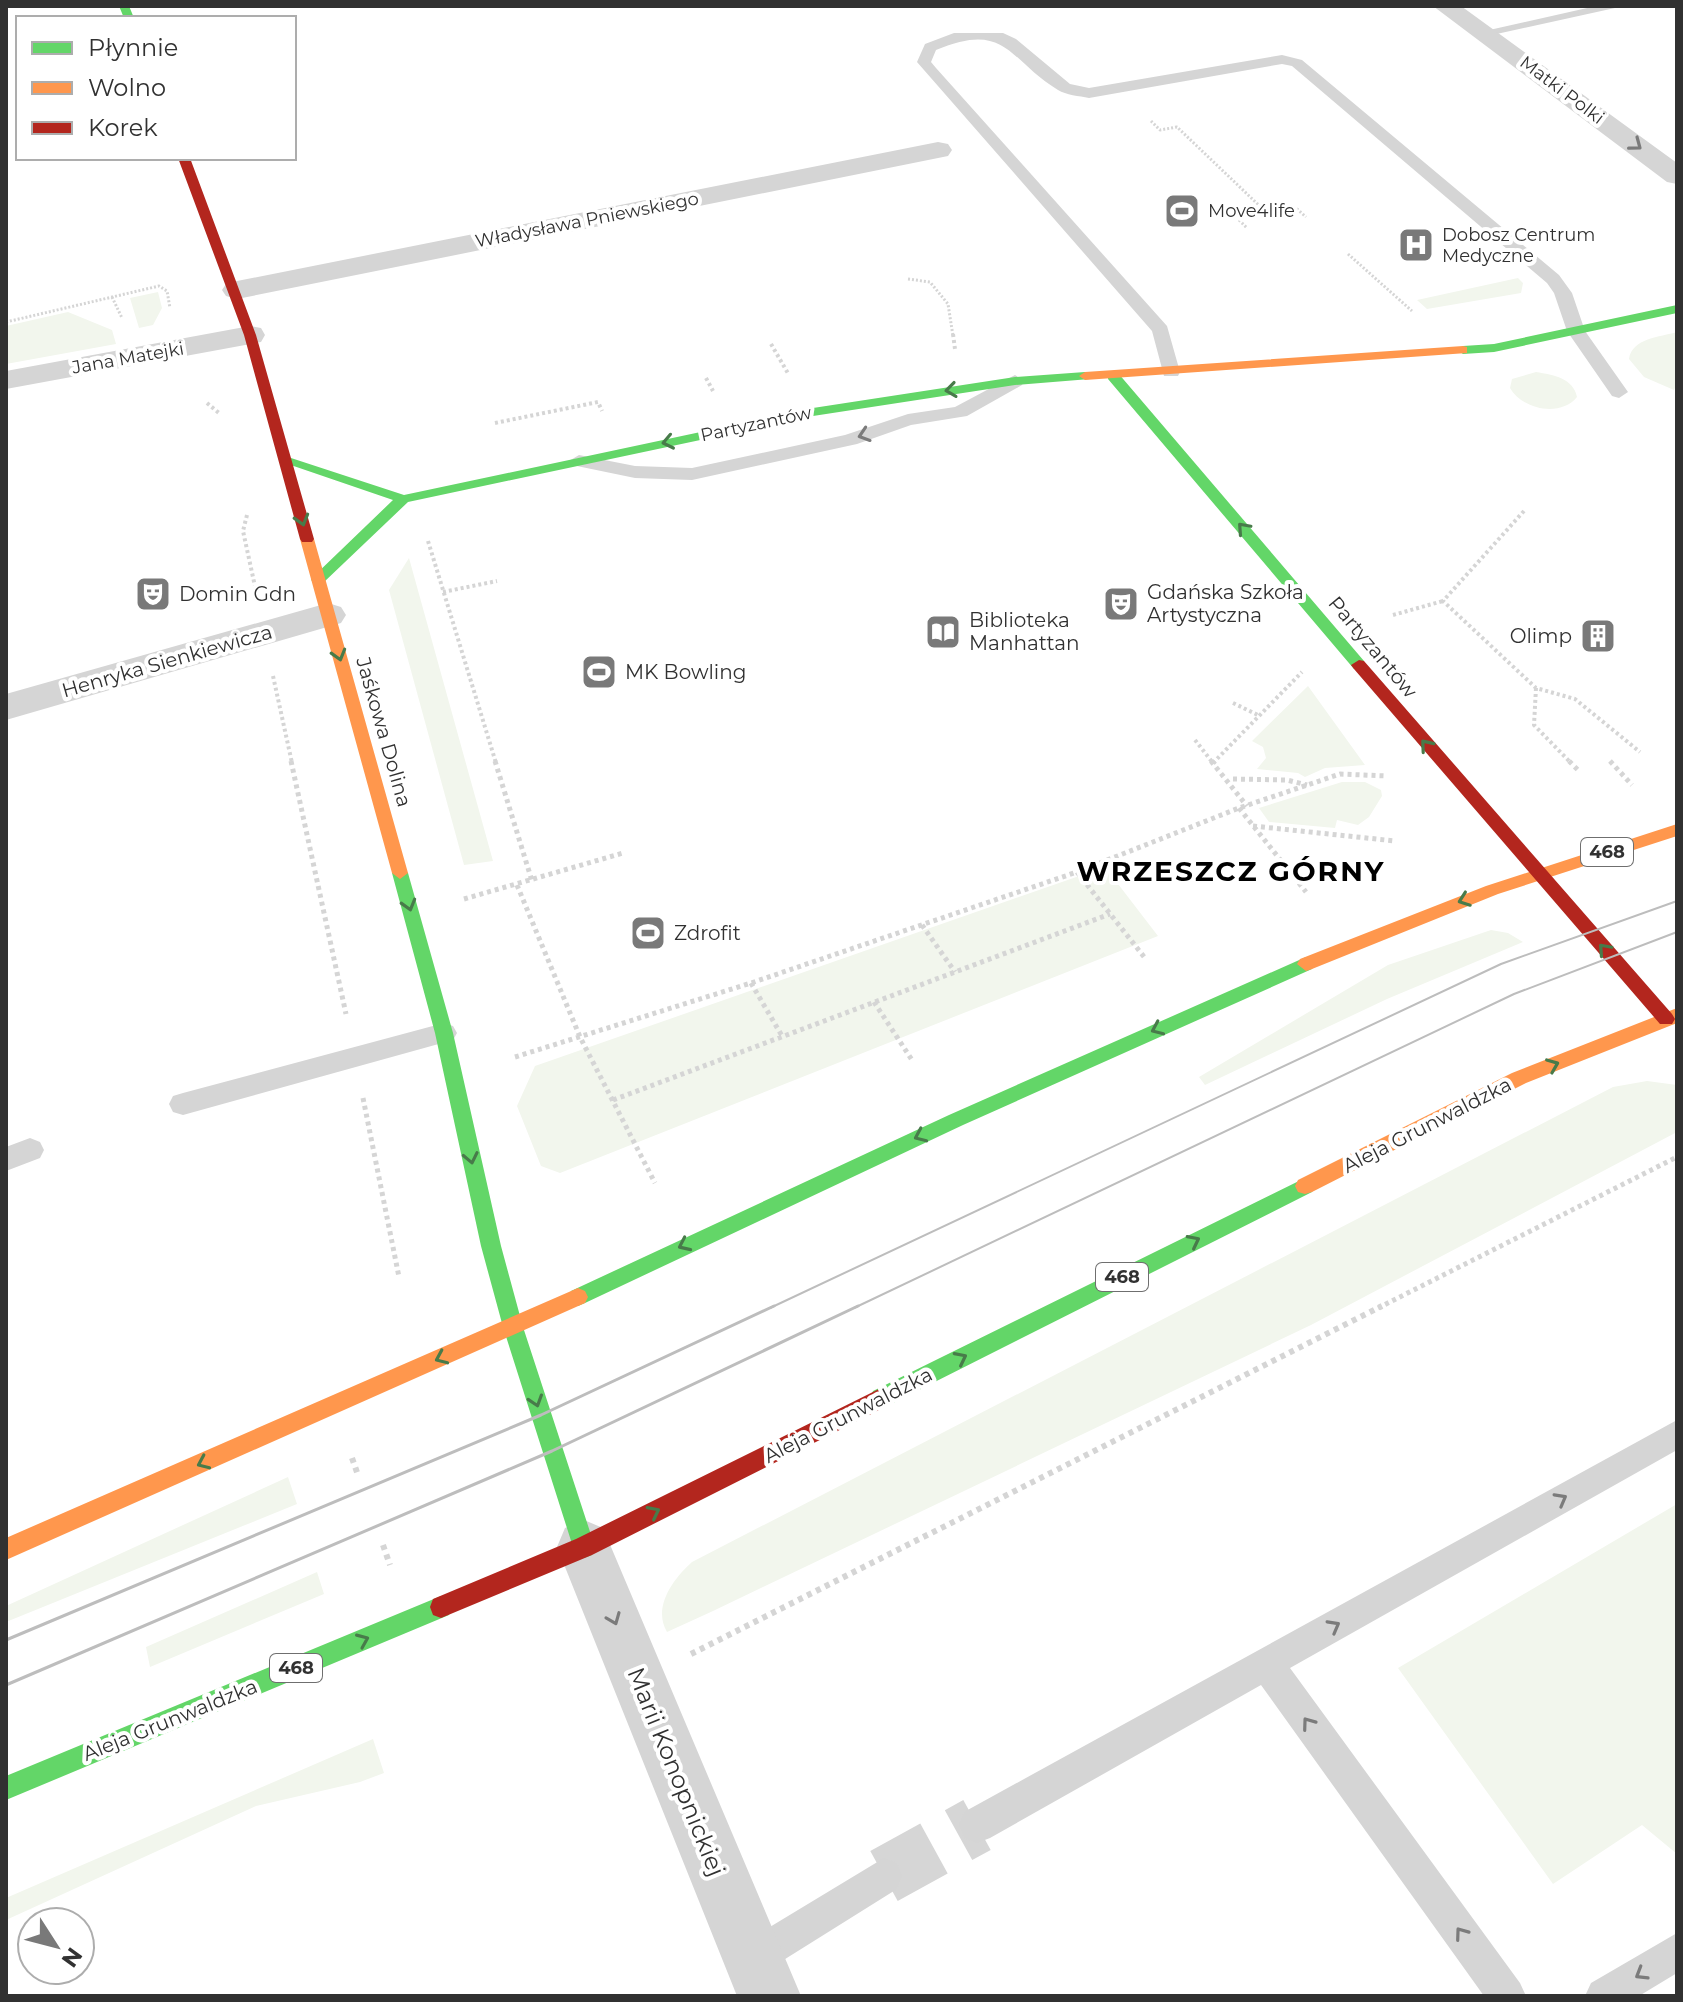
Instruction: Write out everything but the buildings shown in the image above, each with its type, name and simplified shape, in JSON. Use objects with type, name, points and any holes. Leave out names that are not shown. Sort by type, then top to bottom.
[{"type":"street","name":"Matki Polki","points":[[1445,6],[1677,176]]},
{"type":"street","name":"Władysława Pniewskiego","points":[[237,290],[938,150]]},
{"type":"street","name":"Jaśkowa Dolina","points":[[185,160],[237,290],[250,335],[444,1033],[491,1246],[513,1327],[584,1547]]},
{"type":"street","name":"Partyzantów","points":[[403,499],[813,412],[1015,381],[1478,349],[1677,309]]},
{"type":"street","name":"Jana Matejki","points":[[6,380],[250,335]]},
{"type":"street","name":"Partyzantów","points":[[1113,376],[1537,874],[1673,1021]]},
{"type":"street","points":[[286,461],[403,499],[323,597]]},
{"type":"street","name":"Henryka Sienkiewicza","points":[[6,707],[323,597]]},
{"type":"street","name":"468","points":[[6,1549],[513,1327],[785,1198],[1228,997],[1403,923],[1537,874],[1677,830]]},
{"type":"street","name":"Aleja Grunwaldzka","points":[[6,1788],[584,1547],[1519,1078],[1673,1021]]},
{"type":"street","name":"Marii Konopnickiej","points":[[584,1547],[761,1977]]},
{"type":"lane","points":[[1483,33],[1617,6]]},
{"type":"lane","points":[[1171,372],[1161,330],[930,71],[924,62],[930,47],[954,37],[998,36],[1011,42],[1065,88],[1089,93],[1282,59],[1297,63],[1553,279],[1563,293],[1576,331],[1619,392]]},
{"type":"lane","points":[[579,461],[635,472],[692,474],[850,440],[908,420],[960,412],[1015,381]]},
{"type":"lane","points":[[183,1104],[444,1033]]},
{"type":"lane","points":[[977,1825],[1676,1436]]},
{"type":"lane","points":[[1266,1664],[1507,1996]]},
{"type":"lane","points":[[761,1977],[884,1876]]},
{"type":"lane","points":[[1604,1996],[1677,1952]]},
{"type":"path","points":[[1148,119],[1160,130],[1177,127],[1267,213]]},
{"type":"path","points":[[1247,228],[1238,219],[1296,208],[1306,217]]},
{"type":"path","points":[[1348,254],[1419,317]]},
{"type":"path","points":[[908,279],[930,282],[948,304],[953,347],[959,354]]},
{"type":"path","points":[[6,322],[159,286]]},
{"type":"path","points":[[771,344],[782,363]]},
{"type":"path","points":[[706,378],[713,391]]},
{"type":"path","points":[[495,423],[598,402]]},
{"type":"path","points":[[1393,615],[1443,601],[1524,511]]},
{"type":"path","points":[[431,550],[532,881]]},
{"type":"path","points":[[443,592],[497,581]]},
{"type":"path","points":[[1443,601],[1536,688],[1575,699],[1640,752]]},
{"type":"path","points":[[273,675],[399,1277]]},
{"type":"path","points":[[1213,763],[1296,679]]},
{"type":"path","points":[[1536,688],[1534,725],[1579,771]]},
{"type":"path","points":[[1233,703],[1260,716]]},
{"type":"path","points":[[1195,740],[1247,806]]},
{"type":"path","points":[[1610,761],[1632,785]]},
{"type":"path","points":[[515,1057],[751,983],[1077,872],[1239,808],[1340,774],[1378,776]]},
{"type":"path","points":[[1233,779],[1287,780],[1307,785]]},
{"type":"path","points":[[1239,808],[1306,892]]},
{"type":"path","points":[[1253,826],[1395,841]]},
{"type":"path","points":[[464,899],[623,853]]},
{"type":"path","points":[[1077,872],[1145,958]]},
{"type":"path","points":[[517,885],[580,1037],[655,1183]]},
{"type":"path","points":[[613,1100],[1110,914]]},
{"type":"path","points":[[922,925],[955,972]]},
{"type":"path","points":[[751,983],[782,1036]]},
{"type":"path","points":[[874,1002],[912,1060]]},
{"type":"path","points":[[680,1659],[1677,1157]]},
{"type":"path","points":[[383,1545],[392,1570]]},
{"type":"shaded area","points":[[1518,278],[1523,283],[1521,293],[1427,309],[1417,300]]},
{"type":"shaded area","points":[[158,292],[162,308],[153,325],[139,328],[130,298]]},
{"type":"shaded area","points":[[68,312],[112,330],[116,344],[6,364],[6,326]]},
{"type":"shaded area","points":[[1677,332],[1677,383],[1674,390],[1644,377],[1629,359],[1631,352],[1641,343]]},
{"type":"shaded area","points":[[1536,372],[1567,382],[1577,397],[1570,404],[1551,409],[1523,401],[1510,388],[1512,379]]},
{"type":"shaded area","points":[[409,558],[493,861],[464,865],[389,590]]},
{"type":"shaded area","points":[[1308,686],[1365,765],[1325,768],[1305,777],[1298,773],[1257,769],[1266,758],[1263,747],[1252,741]]},
{"type":"shaded area","points":[[1342,782],[1365,782],[1381,790],[1382,796],[1369,817],[1358,825],[1337,820],[1335,828],[1269,822],[1259,808]]},
{"type":"shaded area","points":[[1105,867],[1158,936],[560,1173],[541,1166],[517,1106],[535,1066]]},
{"type":"shaded area","points":[[1491,930],[1508,933],[1523,942],[1387,999],[1205,1085],[1199,1077],[1388,965]]},
{"type":"shaded area","points":[[1647,1081],[1677,1085],[1677,1132],[1311,1325],[667,1632],[662,1613],[667,1594],[678,1576],[692,1562],[1613,1087]]},
{"type":"shaded area","points":[[288,1477],[297,1504],[6,1622],[6,1606]]},
{"type":"shaded area","points":[[1677,1504],[1677,1854],[1642,1825],[1553,1884],[1398,1668]]},
{"type":"shaded area","points":[[317,1572],[324,1594],[150,1667],[146,1647]]},
{"type":"shaded area","points":[[373,1739],[384,1773],[360,1782],[256,1806],[37,1906],[16,1906],[16,1915],[6,1920],[6,1898]]},
{"type":"tunnel","points":[[884,1876],[977,1825]]},
{"type":"tram line","points":[[770,1308],[1501,964],[1677,901]]},
{"type":"tram line","points":[[854,1308],[1514,994],[1677,932]]},
{"type":"tram line","points":[[6,1640],[541,1415],[774,1306]]},
{"type":"tram line","points":[[6,1685],[552,1451],[858,1306]]},
{"type":"traffic: fast","points":[[124,6],[128,16]]},
{"type":"traffic: fast","points":[[1463,350],[1494,348],[1677,309]]},
{"type":"traffic: fast","points":[[318,580],[403,499],[813,412],[1015,381],[1085,376]]},
{"type":"traffic: fast","points":[[1113,376],[1359,665]]},
{"type":"traffic: fast","points":[[286,461],[403,499]]},
{"type":"traffic: fast","points":[[400,873],[444,1033],[491,1246],[513,1327],[584,1547]]},
{"type":"traffic: fast","points":[[578,1297],[956,1120],[1306,964]]},
{"type":"traffic: fast","points":[[881,1398],[1305,1186]]},
{"type":"traffic: fast","points":[[6,1788],[441,1607]]},
{"type":"traffic: slow","points":[[1085,376],[1463,350]]},
{"type":"traffic: slow","points":[[307,539],[400,873]]},
{"type":"traffic: slow","points":[[1306,964],[1492,890],[1677,830]]},
{"type":"traffic: slow","points":[[1305,1186],[1519,1078],[1677,1015]]},
{"type":"traffic: slow","points":[[6,1549],[578,1297]]},
{"type":"traffic: jam","points":[[185,160],[250,335],[307,539]]},
{"type":"traffic: jam","points":[[1359,665],[1666,1019]]},
{"type":"traffic: jam","points":[[441,1607],[584,1547],[881,1398]]},
{"type":"place","name":"Move4life","points":[[1182,211]]},
{"type":"place","name":"Dobosz Centrum Medyczne","points":[[1416,245]]},
{"type":"place","name":"Domin Gdn","points":[[153,594]]},
{"type":"place","name":"Gdańska Szkoła Artystyczna","points":[[1121,604]]},
{"type":"place","name":"Biblioteka Manhattan","points":[[943,632]]},
{"type":"place","name":"Olimp","points":[[1598,636]]},
{"type":"place","name":"MK Bowling","points":[[599,672]]},
{"type":"place","name":"Zdrofit","points":[[648,933]]},
{"type":"district","name":"WRZESZCZ GÓRNY","points":[[1231,871]]}]
